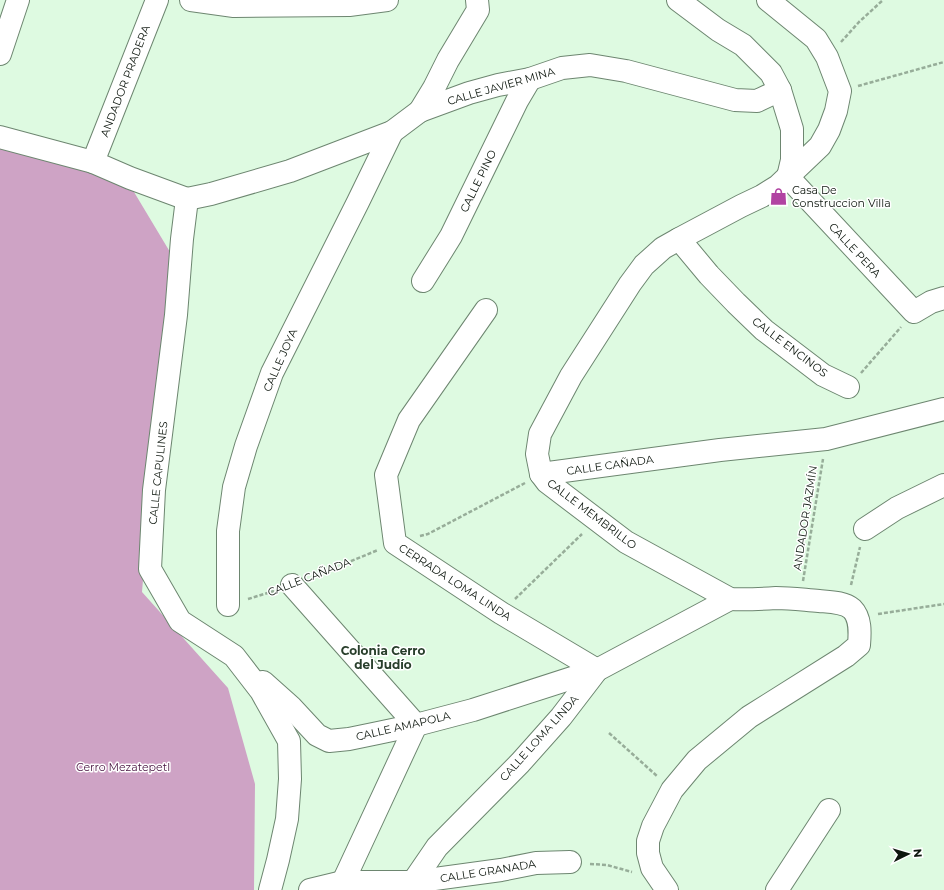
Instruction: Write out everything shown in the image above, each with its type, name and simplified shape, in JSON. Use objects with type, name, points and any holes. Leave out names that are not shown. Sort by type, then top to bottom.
[{"type":"street","points":[[0,54],[18,0]]},
{"type":"street","name":"ANDADOR PRADERA","points":[[93,162],[157,0]]},
{"type":"street","points":[[191,0],[234,6],[387,0]]},
{"type":"street","points":[[420,111],[478,10],[477,0]]},
{"type":"street","points":[[678,0],[718,30],[743,45],[771,73],[780,90],[792,129],[792,160],[788,177]]},
{"type":"street","points":[[768,0],[816,38],[827,57],[840,90]]},
{"type":"street","name":"CALLE JAVIER MINA","points":[[187,199],[211,194],[290,171],[392,132],[420,111],[469,93],[498,85],[530,79],[562,68],[590,65],[626,71],[735,100],[757,100],[780,90]]},
{"type":"street","name":"CALLE PINO","points":[[423,281],[451,236],[517,101],[530,79]]},
{"type":"street","name":"CALLE MEMBRILLO","points":[[840,90],[833,118],[820,146],[778,186],[762,196],[679,238],[663,248],[644,265],[630,284],[571,376],[540,434],[537,454],[541,474],[546,482],[596,520],[626,542],[730,599],[800,599],[851,611]]},
{"type":"street","name":"CALLE JOYA","points":[[228,606],[228,531],[234,486],[246,446],[272,373],[392,132]]},
{"type":"street","points":[[0,137],[93,162],[130,178],[187,199]]},
{"type":"street","name":"CALLE PERA","points":[[788,177],[914,312]]},
{"type":"street","name":"CALLE CAPULINES","points":[[187,199],[176,315],[154,490],[150,569],[180,621],[234,656],[261,691],[289,741],[290,779],[286,819],[278,860],[270,890]]},
{"type":"street","name":"CALLE ENCINOS","points":[[679,238],[709,275],[764,330],[823,375],[848,387]]},
{"type":"street","points":[[914,312],[931,302],[944,298]]},
{"type":"street","name":"CERRADA LOMA LINDA","points":[[486,310],[409,420],[386,475],[395,543],[501,613],[597,670]]},
{"type":"street","name":"CALLE CAÑADA","points":[[541,474],[720,450],[826,439],[944,409]]},
{"type":"street","points":[[865,529],[897,508],[944,485]]},
{"type":"street","points":[[292,585],[416,725],[347,886]]},
{"type":"street","name":"CALLE LOMA LINDA","points":[[413,882],[437,847],[520,763],[561,717],[597,670],[730,599]]},
{"type":"street","points":[[667,890],[652,868],[648,853],[648,842],[653,826],[672,790],[697,760],[749,717],[846,656],[859,645],[860,631],[851,611]]},
{"type":"street","name":"CALLE AMAPOLA","points":[[234,656],[292,707],[317,735],[329,741],[349,739],[416,725],[495,704],[597,670]]},
{"type":"street","points":[[777,890],[829,810]]},
{"type":"street","name":"CALLE GRANADA","points":[[310,890],[413,882],[501,870],[536,863],[570,862]]},
{"type":"path","points":[[827,57],[859,22],[883,0]]},
{"type":"path","points":[[840,90],[944,62]]},
{"type":"path","points":[[848,387],[914,312]]},
{"type":"path","name":"ANDADOR JAZMÍN","points":[[800,599],[826,439]]},
{"type":"path","name":"CALLE CAÑADA","points":[[228,606],[292,585],[395,543],[428,534],[541,474]]},
{"type":"path","points":[[501,613],[596,520]]},
{"type":"path","points":[[865,529],[851,611],[944,604]]},
{"type":"path","points":[[609,733],[672,790]]},
{"type":"green space","name":"Cerro Mezatepetl","points":[[0,143],[125,177],[170,252],[142,592],[228,688],[255,784],[254,890],[0,890]]},
{"type":"place","name":"Casa De Construccion Villa","points":[[779,196]]},
{"type":"district","name":"Colonia Cerro del Judío","points":[[383,658]]}]
